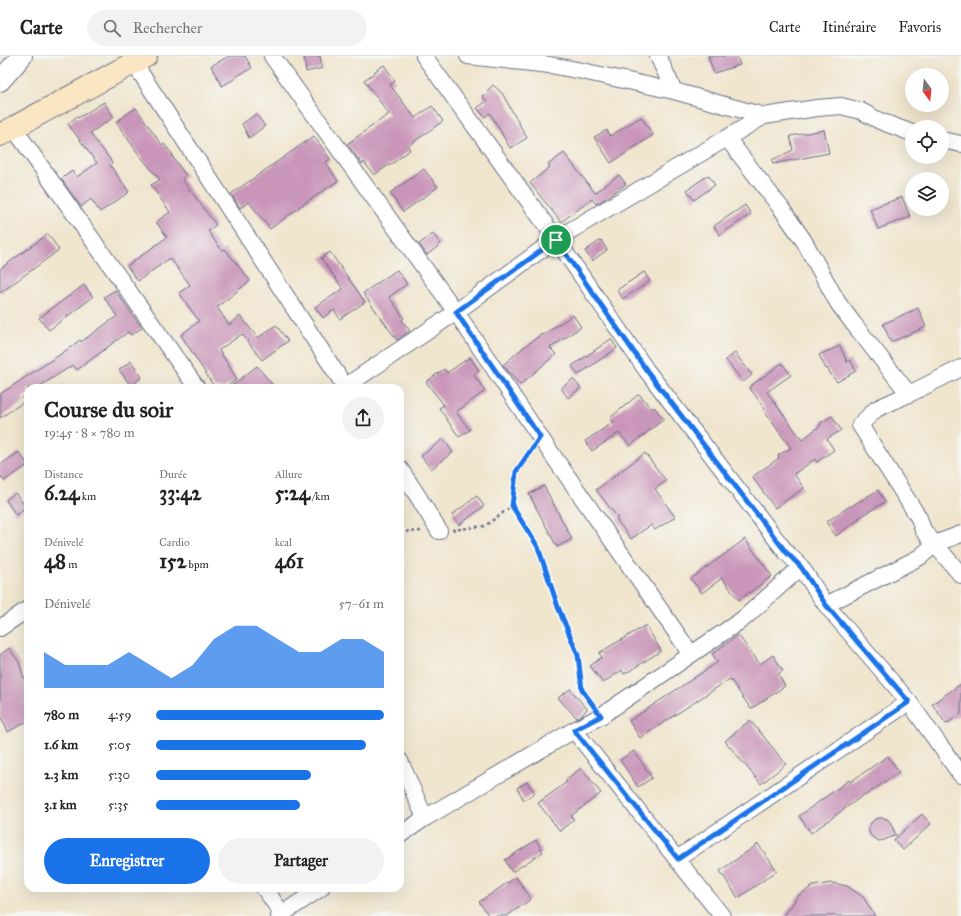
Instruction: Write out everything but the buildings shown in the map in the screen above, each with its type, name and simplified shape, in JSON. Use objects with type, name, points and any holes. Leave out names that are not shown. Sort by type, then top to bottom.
[{"type":"main road","points":[[6,131],[140,60]]},
{"type":"street","points":[[0,81],[22,56]]},
{"type":"street","points":[[272,56],[456,312],[540,437],[691,654]]},
{"type":"street","points":[[424,56],[556,240],[647,371],[786,552],[801,567],[826,605],[909,702],[961,775]]},
{"type":"street","points":[[468,56],[550,65],[674,92],[764,116]]},
{"type":"street","points":[[658,56],[674,92]]},
{"type":"street","points":[[140,60],[342,384]]},
{"type":"street","points":[[350,384],[456,312],[556,240],[764,116],[841,106],[861,111],[880,121],[905,130]]},
{"type":"street","points":[[6,131],[194,384]]},
{"type":"street","points":[[727,138],[781,208],[804,241],[838,303],[910,394]]},
{"type":"street","points":[[949,141],[961,144]]},
{"type":"street","points":[[961,368],[910,394],[876,409],[860,425],[919,518],[923,530],[961,575]]},
{"type":"street","points":[[404,475],[439,531]]},
{"type":"street","points":[[826,605],[920,557],[935,544],[961,534]]},
{"type":"street","points":[[404,832],[425,818],[574,730],[601,716],[743,619],[801,567]]},
{"type":"street","points":[[0,628],[24,613]]},
{"type":"street","points":[[678,859],[909,702]]},
{"type":"street","points":[[574,730],[722,916]]},
{"type":"street","points":[[404,770],[425,818]]},
{"type":"street","points":[[267,892],[282,915],[315,892]]},
{"type":"path","points":[[540,437],[516,472],[512,506],[538,547],[558,607],[578,655],[582,690],[601,716]]},
{"type":"path","points":[[404,532],[458,530],[485,526],[512,506]]},
{"type":"route","points":[[556,240],[647,371],[786,552],[801,567],[826,605],[909,702],[678,859],[574,730],[601,716],[582,690],[578,655],[558,607],[538,547],[512,506],[516,472],[540,437],[456,312],[556,240]]}]
